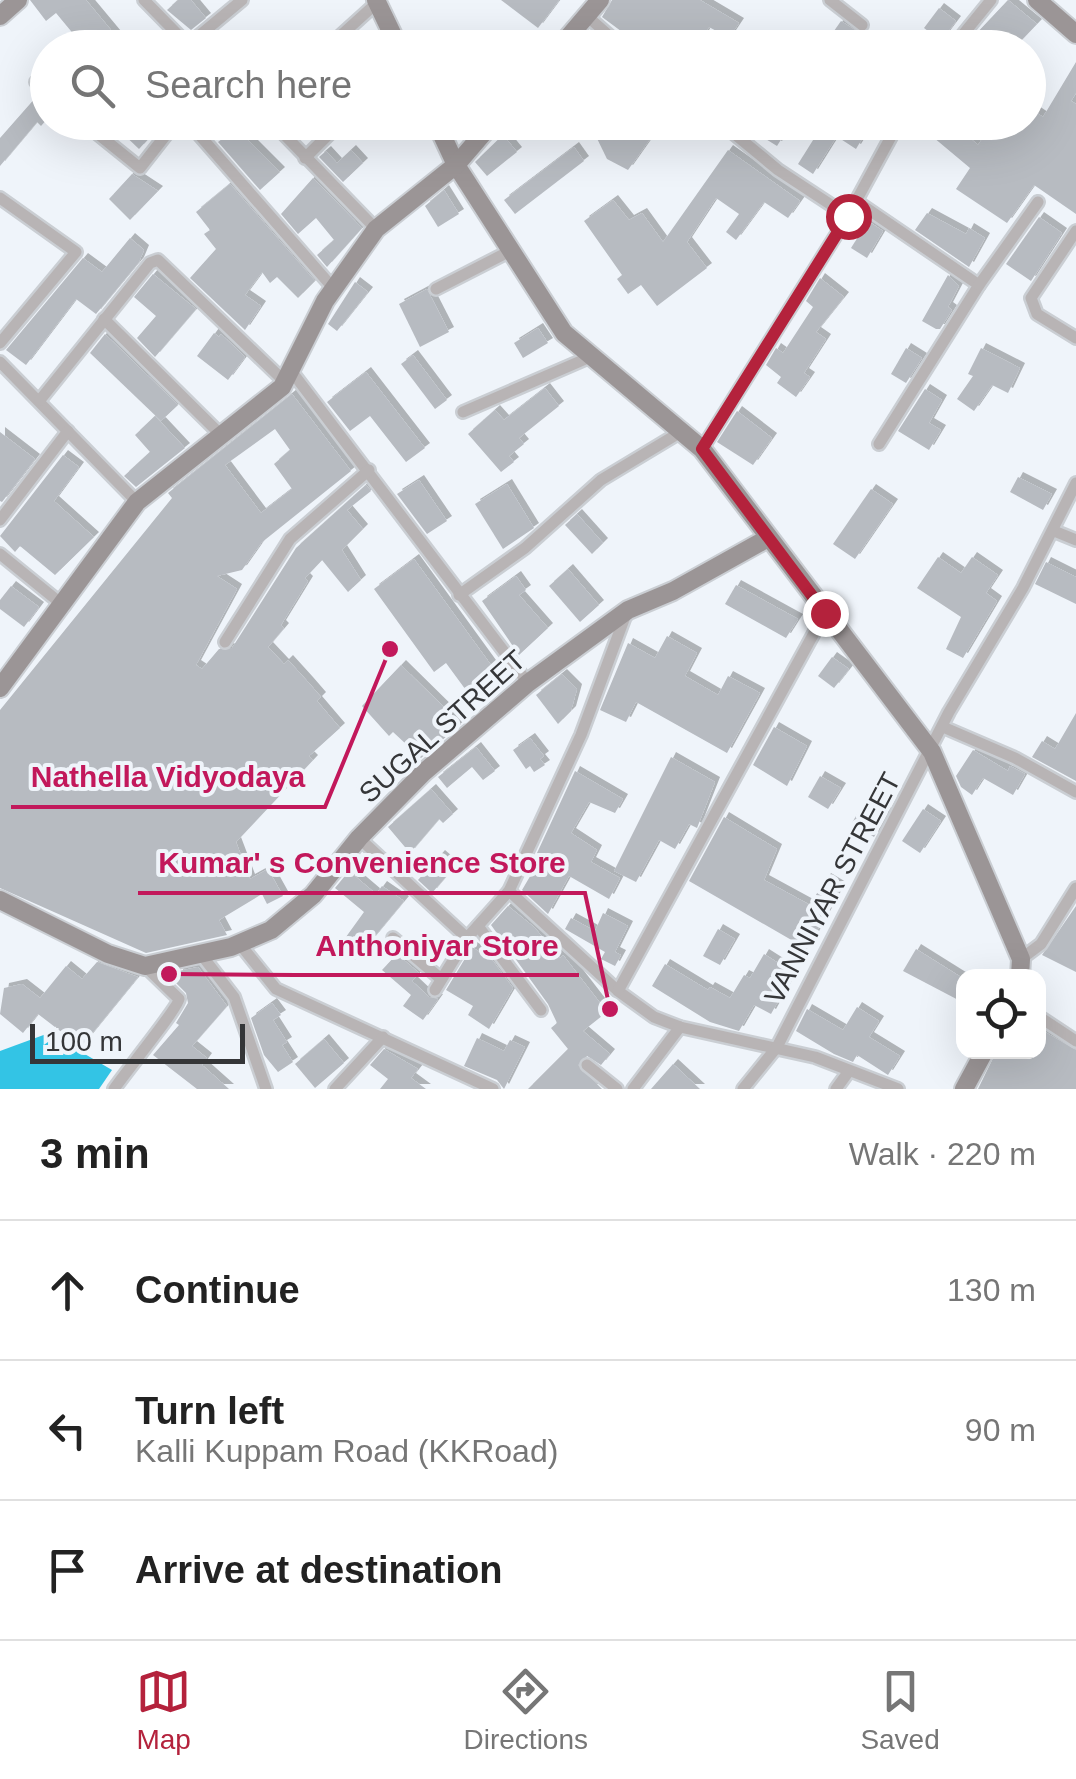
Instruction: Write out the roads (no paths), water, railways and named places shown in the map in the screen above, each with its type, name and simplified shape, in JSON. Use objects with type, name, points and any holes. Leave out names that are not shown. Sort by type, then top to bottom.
[{"type":"street","points":[[0,16],[18,0]]},
{"type":"street","points":[[208,30],[242,0]]},
{"type":"street","points":[[575,30],[600,0]]},
{"type":"street","points":[[830,0],[862,25]]},
{"type":"street","points":[[967,30],[991,0]]},
{"type":"street","points":[[1037,0],[1076,34]]},
{"type":"street","points":[[347,30],[378,1],[392,30]]},
{"type":"street","points":[[150,2],[175,30]]},
{"type":"street","points":[[587,16],[603,30]]},
{"type":"street","points":[[105,140],[140,168],[162,140]]},
{"type":"street","points":[[204,140],[334,289]]},
{"type":"street","points":[[288,140],[376,229]]},
{"type":"street","points":[[305,158],[323,140]]},
{"type":"street","points":[[445,140],[550,315],[590,357],[684,430],[702,449],[932,752],[1021,968],[1042,944],[1076,888]]},
{"type":"street","points":[[0,688],[64,606],[136,502],[262,403],[286,374],[334,289],[376,229],[456,164],[477,140]]},
{"type":"street","points":[[742,140],[778,170],[848,216]]},
{"type":"street","points":[[702,449],[848,216],[889,140]]},
{"type":"street","points":[[0,198],[76,252],[0,343]]},
{"type":"street","points":[[856,201],[979,285]]},
{"type":"street","points":[[880,444],[979,285],[1038,202]]},
{"type":"street","points":[[1076,231],[1031,298],[1031,307],[1076,338]]},
{"type":"street","points":[[436,289],[510,252]]},
{"type":"street","points":[[40,400],[150,262],[158,260],[286,374],[369,470],[528,683]]},
{"type":"street","points":[[104,318],[219,433]]},
{"type":"street","points":[[463,412],[590,357]]},
{"type":"street","points":[[0,362],[136,502]]},
{"type":"street","points":[[460,595],[525,548],[601,480],[684,430]]},
{"type":"street","points":[[0,520],[68,431]]},
{"type":"street","points":[[225,642],[290,539],[369,470]]},
{"type":"street","name":"VANNIYAR STREET","points":[[743,1089],[777,1047],[943,728],[1054,531],[1076,483]]},
{"type":"street","points":[[1054,531],[1076,540]]},
{"type":"street","name":"SUGAL STREET","points":[[146,966],[239,944],[271,930],[313,895],[358,838],[423,774],[528,683],[628,610],[674,591],[768,538]]},
{"type":"street","points":[[0,554],[64,606]]},
{"type":"street","points":[[392,938],[438,984],[467,938],[508,891],[581,734],[628,610]]},
{"type":"street","points":[[618,991],[825,613]]},
{"type":"street","points":[[943,728],[1016,758],[1076,792]]},
{"type":"street","points":[[358,838],[467,938]]},
{"type":"street","points":[[508,891],[618,991],[654,1017],[680,1028],[777,1047],[898,1089]]},
{"type":"street","points":[[0,900],[108,954],[146,966],[179,999],[178,1007],[147,1039],[114,1089]]},
{"type":"street","points":[[478,926],[542,1010]]},
{"type":"street","points":[[239,944],[276,989],[493,1089]]},
{"type":"street","points":[[200,953],[234,998],[266,1089]]},
{"type":"street","points":[[1046,1021],[1076,1041]]},
{"type":"street","points":[[633,1089],[680,1028]]},
{"type":"street","points":[[335,1089],[383,1037]]},
{"type":"street","points":[[964,1089],[980,1059]]},
{"type":"street","points":[[586,1065],[616,1089]]},
{"type":"street","points":[[836,1089],[850,1070]]},
{"type":"water","points":[[49,1033],[112,1070],[99,1089],[0,1089],[0,1051]]},
{"type":"place","name":"Nathella Vidyodaya","points":[[390,649]]},
{"type":"place","name":"Anthoniyar Store","points":[[169,974]]},
{"type":"place","name":"Kumar' s Convenience Store","points":[[610,1009]]}]
